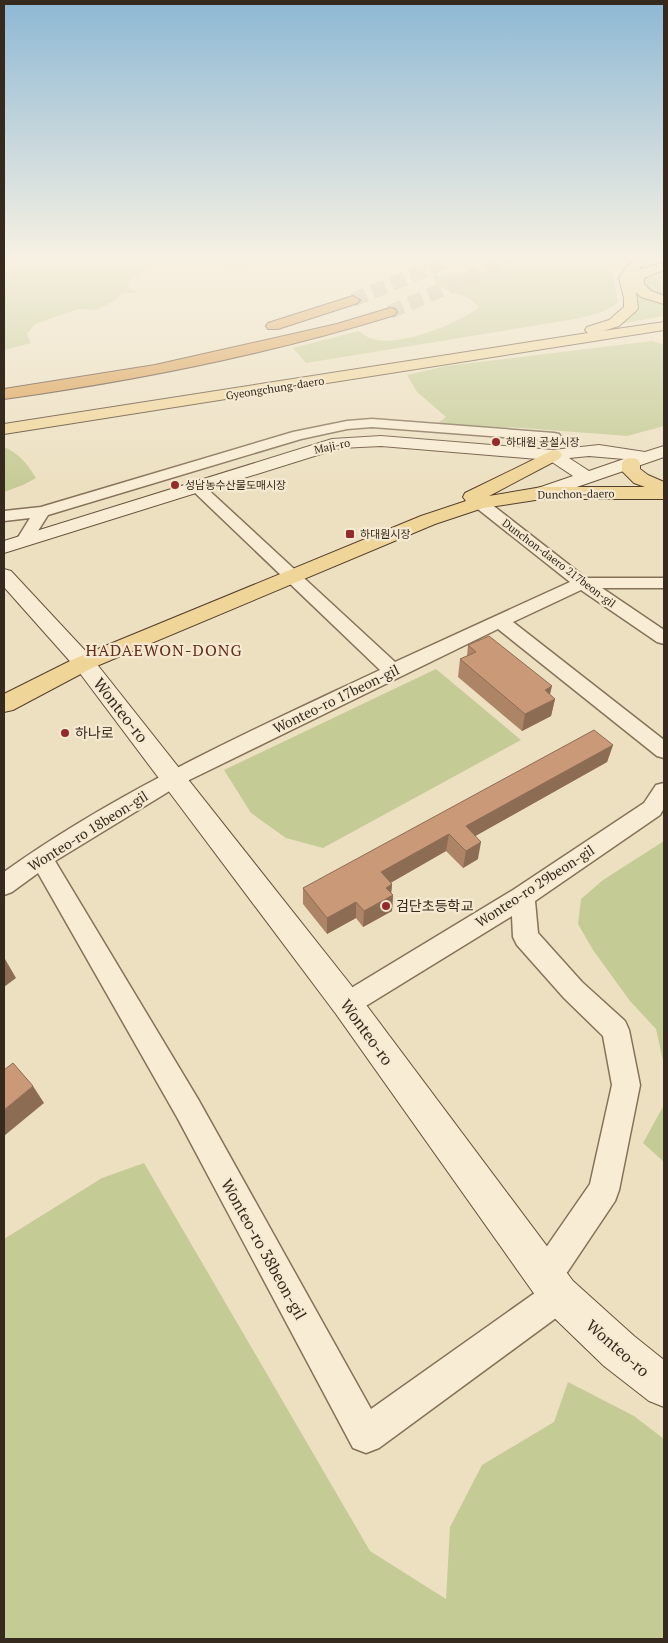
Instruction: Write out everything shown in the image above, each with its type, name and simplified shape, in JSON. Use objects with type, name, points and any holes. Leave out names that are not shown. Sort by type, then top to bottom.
[{"type":"highway","points":[[4,394],[155,370],[316,333]]},
{"type":"highway","points":[[170,352],[233,337]]},
{"type":"highway","points":[[4,382],[143,357]]},
{"type":"main road","points":[[571,335],[579,333]]},
{"type":"main road","name":"Gyeongchung-daero","points":[[4,420],[585,333]]},
{"type":"main road","name":"Gyeongchung-daero","points":[[4,429],[622,333]]},
{"type":"main road","points":[[312,382],[664,334]]},
{"type":"main road","points":[[4,416],[44,414]]},
{"type":"main road","points":[[428,520],[540,463],[554,446]]},
{"type":"main road","points":[[639,460],[631,471],[641,479],[664,489]]},
{"type":"main road","name":"Dunchon-daero","points":[[4,704],[84,663],[428,520],[480,503],[542,493],[664,493]]},
{"type":"street","points":[[4,516],[42,512],[263,445],[326,428],[372,423],[554,446],[587,477]]},
{"type":"street","name":"Maji-ro","points":[[4,547],[338,443],[360,441],[554,446],[610,450],[639,460]]},
{"type":"street","points":[[263,445],[282,460]]},
{"type":"street","points":[[542,493],[664,452]]},
{"type":"street","points":[[197,487],[393,671]]},
{"type":"street","name":"Dunchon-daero 217beon-gil","points":[[480,503],[582,583],[664,638]]},
{"type":"street","points":[[25,539],[42,512]]},
{"type":"street","points":[[4,575],[84,663]]},
{"type":"street","name":"Wonteo-ro 17beon-gil","points":[[173,778],[393,671],[582,583],[664,583]]},
{"type":"street","points":[[501,622],[664,751]]},
{"type":"street","name":"Wonteo-ro","points":[[84,663],[347,1004],[552,1285],[619,1351],[664,1386]]},
{"type":"street","name":"Wonteo-ro 18beon-gil","points":[[4,885],[41,858],[173,778]]},
{"type":"street","name":"Wonteo-ro 29beon-gil","points":[[347,1004],[522,897],[652,809],[664,790]]},
{"type":"street","name":"Wonteo-ro 38beon-gil","points":[[41,858],[188,1109],[366,1435],[552,1285]]},
{"type":"street","points":[[522,897],[526,937],[573,990],[615,1030],[626,1085],[604,1190],[552,1285]]},
{"type":"green space","points":[[4,333],[28,333],[31,343],[4,350]]},
{"type":"green space","points":[[353,333],[361,333],[371,338],[384,341],[413,337],[426,333],[492,333],[306,363],[293,348]]},
{"type":"green space","points":[[652,341],[664,345],[664,426],[627,436],[437,424],[446,417],[417,392],[407,375],[446,366]]},
{"type":"green space","points":[[4,447],[22,459],[36,478],[4,492]]},
{"type":"green space","points":[[436,669],[521,740],[323,848],[286,838],[251,813],[224,770]]},
{"type":"green space","points":[[664,841],[664,1065],[656,1029],[630,1001],[593,950],[578,924],[581,899],[603,880]]},
{"type":"green space","points":[[664,1105],[664,1162],[643,1143]]},
{"type":"green space","points":[[144,1163],[370,1551],[446,1599],[450,1527],[482,1465],[554,1422],[568,1382],[634,1416],[664,1439],[664,1639],[4,1639],[4,1239],[102,1178]]},
{"type":"building","points":[[489,636],[552,686],[545,690],[555,699],[525,714],[460,659],[476,652],[468,645]]},
{"type":"building","points":[[594,730],[613,745],[466,826],[481,842],[466,851],[449,834],[381,872],[392,884],[386,888],[393,895],[364,911],[356,902],[327,918],[303,888]]},
{"type":"building","points":[[13,1063],[33,1086],[4,1110],[4,1070]]},
{"type":"place","name":"하대원 공설시장","points":[[496,442]]},
{"type":"place","name":"성남농수산물도매시장","points":[[175,485]]},
{"type":"place","name":"하대원시장","points":[[350,534]]},
{"type":"place","name":"하나로","points":[[65,733]]},
{"type":"place","name":"검단초등학교","points":[[386,906]]},
{"type":"district","name":"HADAEWON-DONG","points":[[164,650]]}]
